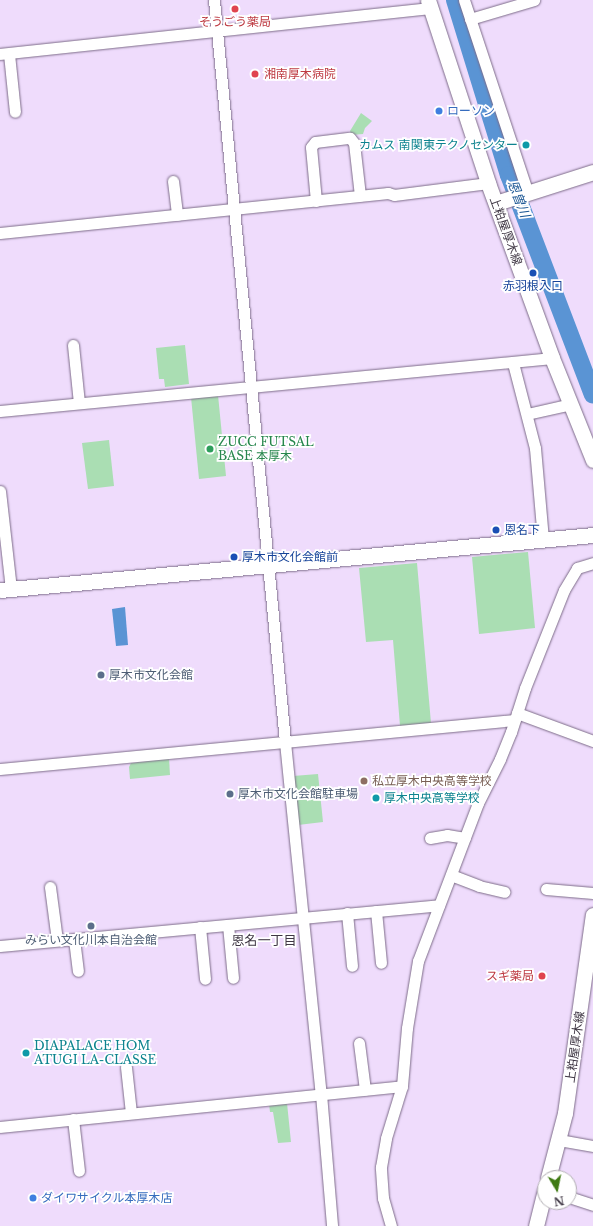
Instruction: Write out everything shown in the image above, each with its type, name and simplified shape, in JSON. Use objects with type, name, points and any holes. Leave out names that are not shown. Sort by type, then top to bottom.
[{"type":"main road","name":"上粕屋厚木線","points":[[429,4],[488,183],[502,201],[552,358],[593,460]]},
{"type":"main road","points":[[502,201],[593,172]]},
{"type":"main road","points":[[6,590],[593,535]]},
{"type":"main road","name":"上粕屋厚木線","points":[[550,1170],[559,1140],[566,1106],[593,922]]},
{"type":"main road","points":[[536,1226],[540,1210]]},
{"type":"street","points":[[214,0],[285,742],[321,1094],[332,1226]]},
{"type":"street","points":[[464,0],[527,193]]},
{"type":"street","points":[[470,19],[534,0]]},
{"type":"street","points":[[15,112],[9,101],[5,54],[216,32],[429,4]]},
{"type":"street","points":[[316,201],[310,147],[315,142],[350,138],[354,143],[360,196]]},
{"type":"street","points":[[173,180],[177,215]]},
{"type":"street","points":[[0,233],[360,196],[394,195],[488,183]]},
{"type":"street","points":[[73,345],[79,403]]},
{"type":"street","points":[[0,411],[513,363],[552,358]]},
{"type":"street","points":[[513,363],[527,414],[537,461],[543,539]]},
{"type":"street","points":[[527,414],[571,404]]},
{"type":"street","points":[[0,491],[6,590]]},
{"type":"street","points":[[391,1226],[383,1198],[381,1167],[386,1138],[402,1086],[411,997],[418,961],[478,803],[500,759],[525,688],[564,590],[577,568],[593,563]]},
{"type":"street","points":[[0,769],[285,742],[516,716],[593,741]]},
{"type":"street","points":[[430,838],[447,835],[465,838]]},
{"type":"street","points":[[451,875],[479,886],[504,892]]},
{"type":"street","points":[[50,887],[57,940]]},
{"type":"street","points":[[551,888],[593,893]]},
{"type":"street","points":[[0,946],[439,905]]},
{"type":"street","points":[[376,911],[381,962]]},
{"type":"street","points":[[347,913],[352,966]]},
{"type":"street","points":[[228,925],[233,978]]},
{"type":"street","points":[[200,927],[205,979]]},
{"type":"street","points":[[74,939],[78,971]]},
{"type":"street","points":[[359,1042],[365,1090]]},
{"type":"street","points":[[126,1067],[131,1113]]},
{"type":"street","points":[[0,1126],[402,1086]]},
{"type":"street","points":[[73,1119],[79,1171]]},
{"type":"street","points":[[559,1140],[593,1146]]},
{"type":"street","points":[[577,1200],[593,1205]]},
{"type":"green space","points":[[361,113],[372,121],[365,128],[363,134],[351,135],[350,131]]},
{"type":"green space","points":[[185,345],[189,384],[165,387],[164,379],[159,379],[156,348]]},
{"type":"green space","name":"ZUCC FUTSAL BASE 本厚木","points":[[218,395],[226,476],[199,479],[191,397]]},
{"type":"green space","points":[[109,440],[114,486],[88,489],[82,443]]},
{"type":"green space","points":[[528,552],[535,628],[479,634],[472,557]]},
{"type":"green space","points":[[417,563],[431,723],[400,726],[393,640],[366,642],[359,568]]},
{"type":"green space","points":[[169,758],[170,775],[130,779],[129,767],[131,763]]},
{"type":"green space","points":[[318,774],[323,822],[298,825],[293,776]]},
{"type":"green space","points":[[287,1103],[291,1142],[278,1143],[273,1112],[270,1112],[269,1104]]},
{"type":"water","points":[[125,607],[128,645],[116,646],[112,609]]},
{"type":"waterway","name":"恩曽川","points":[[455,0],[509,175],[593,395]]},
{"type":"place","name":"そうごう薬局","points":[[235,9]]},
{"type":"place","name":"湘南厚木病院","points":[[255,74]]},
{"type":"place","name":"ローソン","points":[[439,111]]},
{"type":"place","name":"カムス 南関東テクノセンター","points":[[526,145]]},
{"type":"place","name":"赤羽根入口","points":[[533,273]]},
{"type":"place","name":"ZUCC FUTSAL BASE 本厚木","points":[[210,449]]},
{"type":"place","name":"恩名下","points":[[496,530]]},
{"type":"place","name":"厚木市文化会館前","points":[[234,557]]},
{"type":"place","name":"厚木市文化会館","points":[[101,675]]},
{"type":"place","name":"私立厚木中央高等学校","points":[[364,781]]},
{"type":"place","name":"厚木市文化会館駐車場","points":[[230,794]]},
{"type":"place","name":"厚木中央高等学校","points":[[376,798]]},
{"type":"place","name":"みらい文化川本自治会館","points":[[91,926]]},
{"type":"place","name":"スギ薬局","points":[[542,976]]},
{"type":"place","name":"DIAPALACE HOM ATUGI LA-CLASSE","points":[[26,1053]]},
{"type":"place","name":"ダイワサイクル本厚木店","points":[[33,1198]]},
{"type":"district","name":"恩名一丁目","points":[[264,941]]}]
